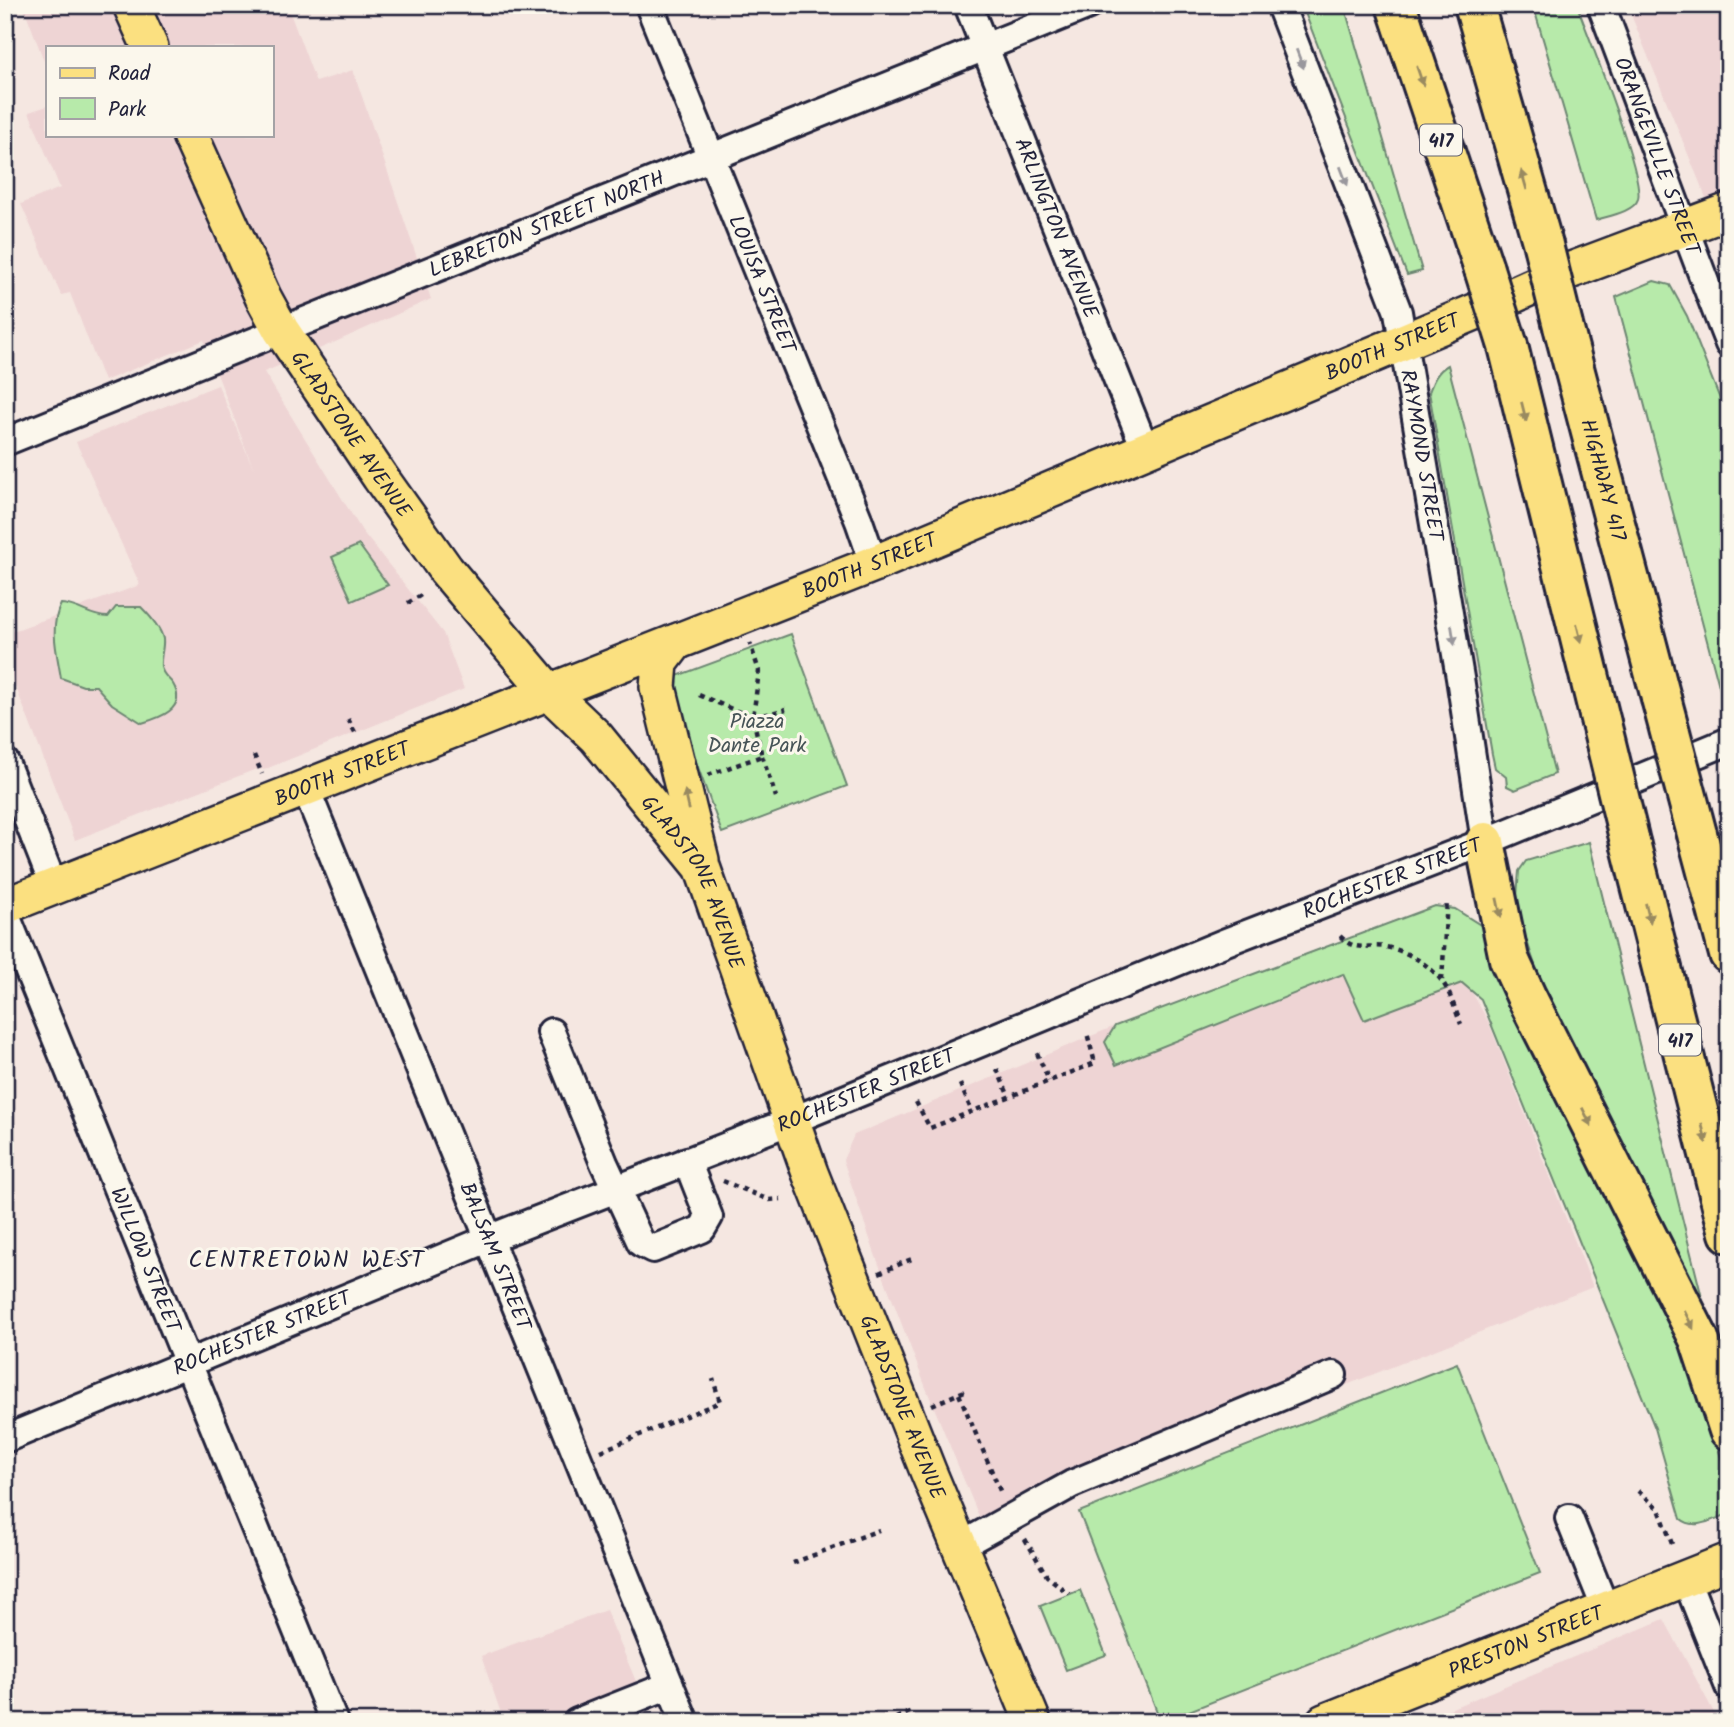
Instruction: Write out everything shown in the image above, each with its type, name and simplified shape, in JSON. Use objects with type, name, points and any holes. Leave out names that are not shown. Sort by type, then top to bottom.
[{"type":"highway","name":"HIGHWAY 417","points":[[1474,5],[1543,245],[1729,954]]},
{"type":"highway","name":"417","points":[[1396,7],[1508,346],[1729,1233]]},
{"type":"highway","points":[[1485,842],[1509,959],[1699,1339],[1729,1430]]},
{"type":"main road","points":[[131,5],[150,46]]},
{"type":"main road","name":"GLADSTONE AVENUE","points":[[190,136],[263,297],[281,330],[446,570],[549,692],[596,737],[702,867],[791,1121],[866,1319],[1033,1722]]},
{"type":"main road","name":"BOOTH STREET","points":[[5,906],[874,564],[1553,277],[1729,211]]},
{"type":"main road","points":[[676,642],[660,663],[658,687],[702,867]]},
{"type":"main road","name":"PRESTON STREET","points":[[1324,1722],[1380,1711],[1606,1611],[1729,1561]]},
{"type":"street","name":"LOUISA STREET","points":[[649,5],[859,521],[874,564]]},
{"type":"street","name":"ARLINGTON AVENUE","points":[[968,5],[1146,451]]},
{"type":"street","name":"LEBRETON STREET NORTH","points":[[5,442],[1089,5]]},
{"type":"street","name":"RAYMOND STREET","points":[[1280,5],[1398,312],[1485,842]]},
{"type":"street","name":"ORANGEVILLE STREET","points":[[1601,5],[1729,344]]},
{"type":"street","name":"ROCHESTER STREET","points":[[5,1439],[488,1239],[791,1121],[1238,937],[1485,842],[1729,741]]},
{"type":"street","points":[[5,762],[54,887]]},
{"type":"street","name":"BALSAM STREET","points":[[306,789],[685,1722]]},
{"type":"street","name":"WILLOW STREET","points":[[5,913],[334,1722]]},
{"type":"street","points":[[551,1032],[604,1163],[641,1243],[653,1249],[702,1229],[709,1217],[687,1161]]},
{"type":"street","points":[[960,1546],[1072,1485],[1333,1376]]},
{"type":"street","points":[[1569,1518],[1606,1611]]},
{"type":"street","points":[[1686,1578],[1729,1687]]},
{"type":"street","points":[[577,1722],[670,1685]]},
{"type":"path","points":[[408,603],[421,595]]},
{"type":"path","points":[[748,633],[760,671],[753,718],[776,797]]},
{"type":"path","points":[[699,695],[753,718],[786,709]]},
{"type":"path","points":[[348,719],[357,737]]},
{"type":"path","points":[[254,755],[262,775]]},
{"type":"path","points":[[698,779],[762,756]]},
{"type":"path","points":[[1442,981],[1447,901]]},
{"type":"path","points":[[1340,936],[1349,945],[1361,948],[1385,947],[1427,966],[1442,981],[1461,1024]]},
{"type":"path","points":[[916,1102],[930,1128],[1095,1063],[1087,1033]]},
{"type":"path","points":[[1037,1053],[1049,1081]]},
{"type":"path","points":[[997,1069],[1009,1097]]},
{"type":"path","points":[[960,1084],[972,1112]]},
{"type":"path","points":[[720,1180],[769,1200],[782,1199]]},
{"type":"path","points":[[891,1268],[914,1258]]},
{"type":"path","points":[[599,1451],[720,1402],[713,1380]]},
{"type":"path","points":[[928,1406],[967,1390]]},
{"type":"path","points":[[959,1394],[1005,1502]]},
{"type":"path","points":[[1638,1490],[1659,1509],[1672,1544]]},
{"type":"path","points":[[793,1563],[879,1530]]},
{"type":"path","points":[[1021,1532],[1047,1576],[1069,1594]]},
{"type":"path","points":[[887,1722],[914,1710]]},
{"type":"shaded area","points":[[23,5],[287,5],[316,82],[353,70],[431,299],[264,372],[362,531],[443,633],[464,689],[268,768],[254,770],[75,840],[5,659],[5,634],[140,585],[76,442],[218,385],[254,470],[204,340],[104,381],[70,293],[61,295],[21,204],[60,188],[29,112],[46,106],[46,136],[273,136],[273,46],[46,46],[46,66]]},
{"type":"shaded area","points":[[1627,5],[1729,5],[1729,254]]},
{"type":"shaded area","points":[[1426,909],[1489,1023],[1593,1287],[1072,1494],[992,1548],[926,1388],[843,1160],[854,1135],[1115,1026]]},
{"type":"shaded area","points":[[606,1610],[653,1722],[499,1722],[503,1719],[481,1656]]},
{"type":"shaded area","points":[[1664,1619],[1719,1722],[1419,1722]]},
{"type":"green space","points":[[1302,5],[1344,5],[1422,271],[1407,275]]},
{"type":"green space","points":[[1533,5],[1577,5],[1633,163],[1638,199],[1626,210],[1596,220]]},
{"type":"green space","points":[[1654,281],[1670,285],[1687,316],[1729,422],[1729,699],[1723,701],[1616,297]]},
{"type":"green space","points":[[1448,365],[1555,774],[1515,790],[1507,786],[1506,777],[1495,768],[1429,392],[1438,373]]},
{"type":"green space","points":[[359,545],[388,585],[352,601],[332,557]]},
{"type":"green space","points":[[61,604],[108,617],[116,607],[141,607],[162,635],[161,667],[177,693],[174,706],[163,715],[142,723],[112,704],[96,686],[83,686],[61,678],[55,622]]},
{"type":"green space","name":"Piazza Dante Park","points":[[791,634],[847,786],[722,833],[666,680]]},
{"type":"green space","points":[[1589,842],[1709,1326],[1553,1018],[1516,909],[1519,871],[1526,861]]},
{"type":"green space","points":[[1435,906],[1455,909],[1482,926],[1691,1365],[1729,1482],[1729,1514],[1698,1524],[1681,1519],[1655,1428],[1481,999],[1462,983],[1364,1020],[1343,974],[1116,1065],[1105,1042],[1115,1026]]},
{"type":"green space","points":[[1457,1363],[1540,1573],[1161,1722],[1079,1512]]},
{"type":"green space","points":[[1080,1590],[1106,1655],[1066,1670],[1040,1606]]},
{"type":"district","name":"CENTRETOWN WEST","points":[[307,1259]]}]
